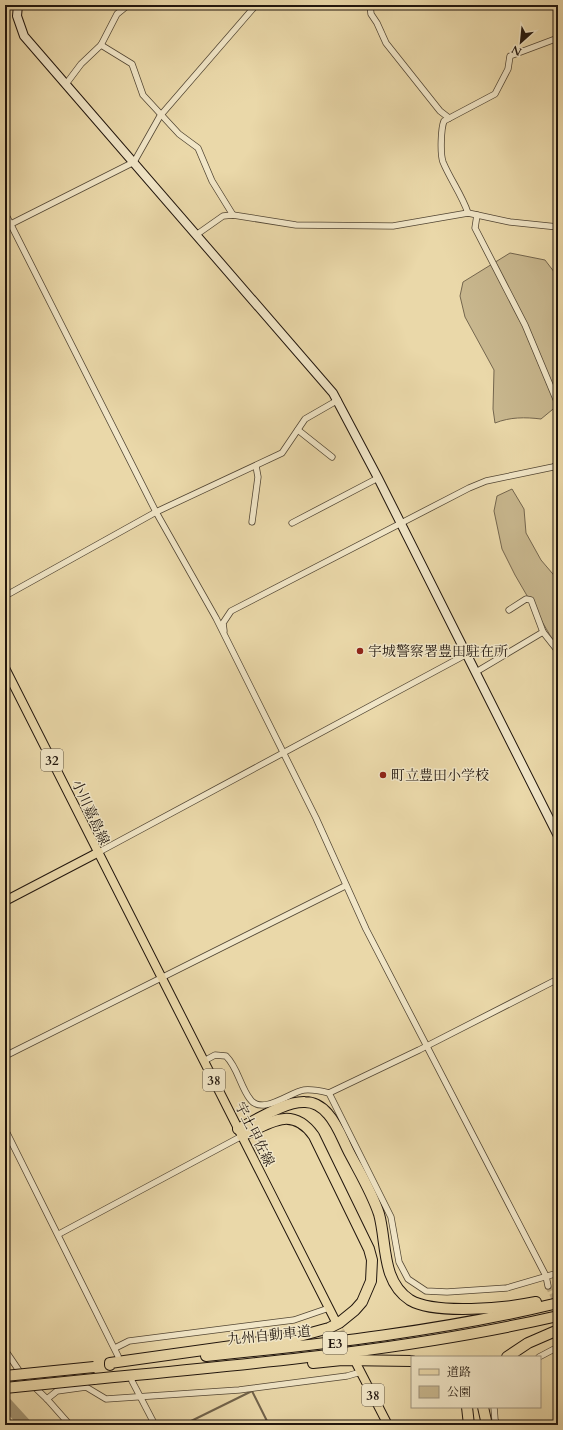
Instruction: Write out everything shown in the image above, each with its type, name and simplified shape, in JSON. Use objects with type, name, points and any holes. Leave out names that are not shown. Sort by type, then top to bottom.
[{"type":"highway","points":[[240,1132],[296,1102],[314,1103],[322,1108],[334,1122],[374,1202],[381,1223],[387,1262],[392,1279],[397,1287],[410,1300],[420,1304],[441,1308],[490,1308],[526,1304],[558,1297]]},
{"type":"highway","points":[[110,1365],[110,1363],[309,1333],[340,1323],[362,1302],[371,1281],[372,1260],[369,1249],[314,1136],[301,1122],[284,1118],[240,1132]]},
{"type":"highway","name":"九州自動車道","points":[[5,1376],[367,1339],[495,1318],[558,1303]]},
{"type":"highway","name":"九州自動車道","points":[[5,1388],[378,1349],[504,1328],[558,1316]]},
{"type":"highway","points":[[509,1356],[528,1344],[558,1330]]},
{"type":"highway","points":[[183,1370],[216,1371],[342,1360],[411,1361]]},
{"type":"highway","points":[[467,1408],[470,1425]]},
{"type":"highway","points":[[483,1408],[487,1425]]},
{"type":"main road","name":"小川嘉島線","points":[[5,668],[98,852],[5,901]]},
{"type":"main road","name":"宇土甲佐線","points":[[98,852],[335,1320]]},
{"type":"main road","name":"38","points":[[359,1368],[388,1425]]},
{"type":"street","points":[[18,5],[17,16],[24,36],[338,400],[558,836]]},
{"type":"street","points":[[66,84],[81,64],[101,45],[116,14],[128,5]]},
{"type":"street","points":[[8,225],[134,162],[160,116],[256,5]]},
{"type":"street","points":[[370,5],[371,14],[378,23],[386,43],[440,111],[449,118]]},
{"type":"street","points":[[468,213],[464,201],[443,160],[442,126],[449,118],[495,94],[508,69],[510,56],[558,38]]},
{"type":"street","points":[[101,45],[132,64],[143,95],[160,116],[179,134],[198,148],[212,181],[232,215]]},
{"type":"street","points":[[5,213],[8,225],[156,512],[224,635],[316,818],[345,886],[546,1276],[548,1286]]},
{"type":"street","points":[[196,235],[223,216],[232,215],[296,225],[393,226],[468,213],[510,222],[558,227]]},
{"type":"street","points":[[477,215],[475,228],[525,325],[558,404]]},
{"type":"street","points":[[5,596],[156,512],[282,453],[305,419],[338,400]]},
{"type":"street","points":[[298,430],[332,457]]},
{"type":"street","points":[[224,635],[223,623],[231,611],[469,488],[486,481],[553,467],[558,464]]},
{"type":"street","points":[[252,522],[258,477],[256,466]]},
{"type":"street","points":[[292,523],[378,478]]},
{"type":"street","points":[[509,610],[526,599],[531,600],[543,632],[558,651]]},
{"type":"street","points":[[476,672],[543,632]]},
{"type":"street","points":[[98,852],[467,654]]},
{"type":"street","points":[[5,1056],[345,886]]},
{"type":"street","points":[[204,1061],[215,1055],[226,1056],[233,1063],[250,1101],[257,1105],[265,1106],[303,1090],[317,1090],[329,1093],[427,1046],[558,979]]},
{"type":"street","points":[[329,1093],[391,1217],[399,1262],[408,1279],[426,1290],[447,1292],[507,1288],[558,1273]]},
{"type":"street","points":[[5,1129],[59,1234],[118,1356]]},
{"type":"street","points":[[59,1234],[240,1132]]},
{"type":"street","points":[[115,1348],[130,1341],[294,1320],[329,1308]]},
{"type":"street","points":[[541,1356],[558,1348]]},
{"type":"street","points":[[5,1350],[22,1375],[47,1399],[70,1425]]},
{"type":"street","points":[[47,1399],[56,1391],[86,1388],[106,1399],[239,1390],[347,1376],[359,1368]]},
{"type":"street","points":[[132,1381],[155,1425]]},
{"type":"street","points":[[494,1408],[495,1420],[498,1425]]},
{"type":"green space","points":[[510,253],[545,260],[558,277],[558,405],[541,419],[518,418],[495,423],[493,409],[494,370],[465,317],[460,296],[463,282]]},
{"type":"green space","points":[[512,489],[524,509],[526,533],[541,560],[558,580],[558,649],[515,575],[502,549],[494,511],[497,496]]},
{"type":"waterway","points":[[183,1425],[252,1391],[269,1425]]},
{"type":"waterway","points":[[5,1402],[26,1425]]},
{"type":"tunnel","points":[[548,1286],[557,1304]]},
{"type":"tunnel","points":[[335,1320],[353,1357]]},
{"type":"place","name":"宇城警察署豊田駐在所","points":[[360,651]]},
{"type":"place","name":"町立豊田小学校","points":[[383,775]]}]
